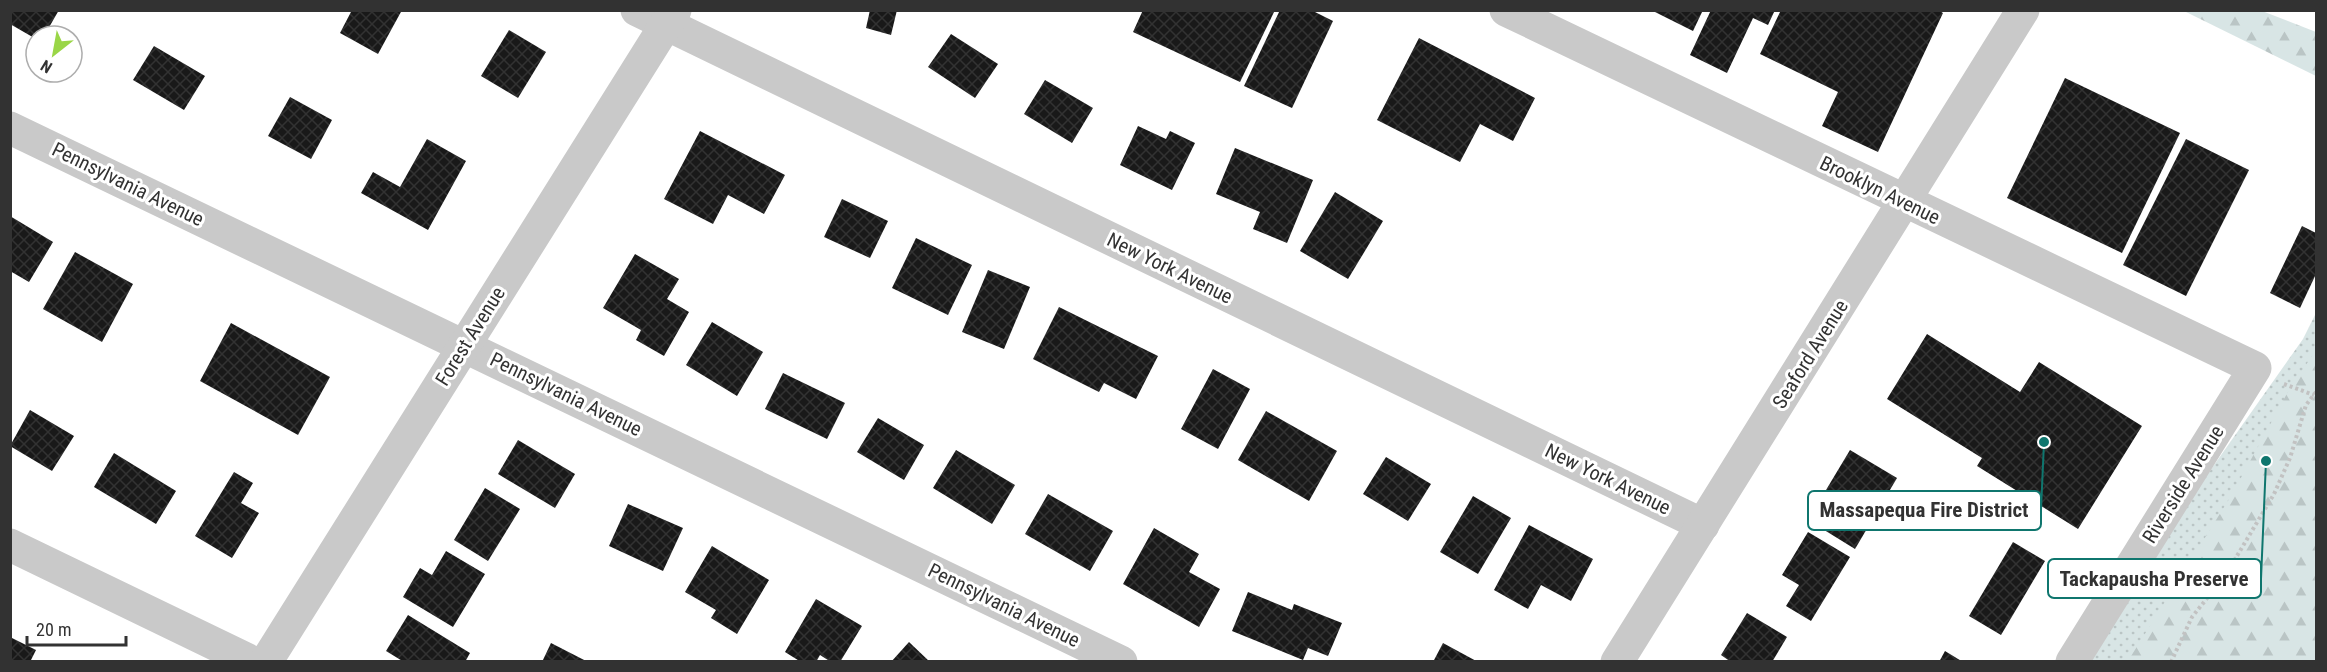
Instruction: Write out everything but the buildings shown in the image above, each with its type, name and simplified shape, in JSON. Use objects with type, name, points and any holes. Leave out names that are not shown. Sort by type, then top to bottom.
[{"type":"street","name":"New York Avenue","points":[[637,10],[671,18],[1703,525]]},
{"type":"street","name":"Brooklyn Avenue","points":[[1506,10],[2256,368]]},
{"type":"street","name":"Seaford Avenue","points":[[1617,662],[2023,10]]},
{"type":"street","name":"Forest Avenue","points":[[266,662],[671,18]]},
{"type":"street","name":"Pennsylvania Avenue","points":[[10,128],[1121,662]]},
{"type":"street","name":"Riverside Avenue","points":[[2072,662],[2256,368]]},
{"type":"street","points":[[10,545],[252,662]]},
{"type":"path","points":[[2171,662],[2192,617],[2225,576],[2274,494],[2289,458],[2306,405],[2316,392]]},
{"type":"green space","points":[[2184,11],[2262,11],[2316,32],[2316,76]]},
{"type":"green space","points":[[2316,313],[2316,661],[2081,662],[2130,584],[2303,339]]},
{"type":"green space","points":[[2316,350],[2316,661],[2128,661],[2231,496],[2289,390]]},
{"type":"place","name":"Massapequa Fire District","points":[[2044,442]]},
{"type":"place","name":"Tackapausha Preserve","points":[[2266,461]]}]
